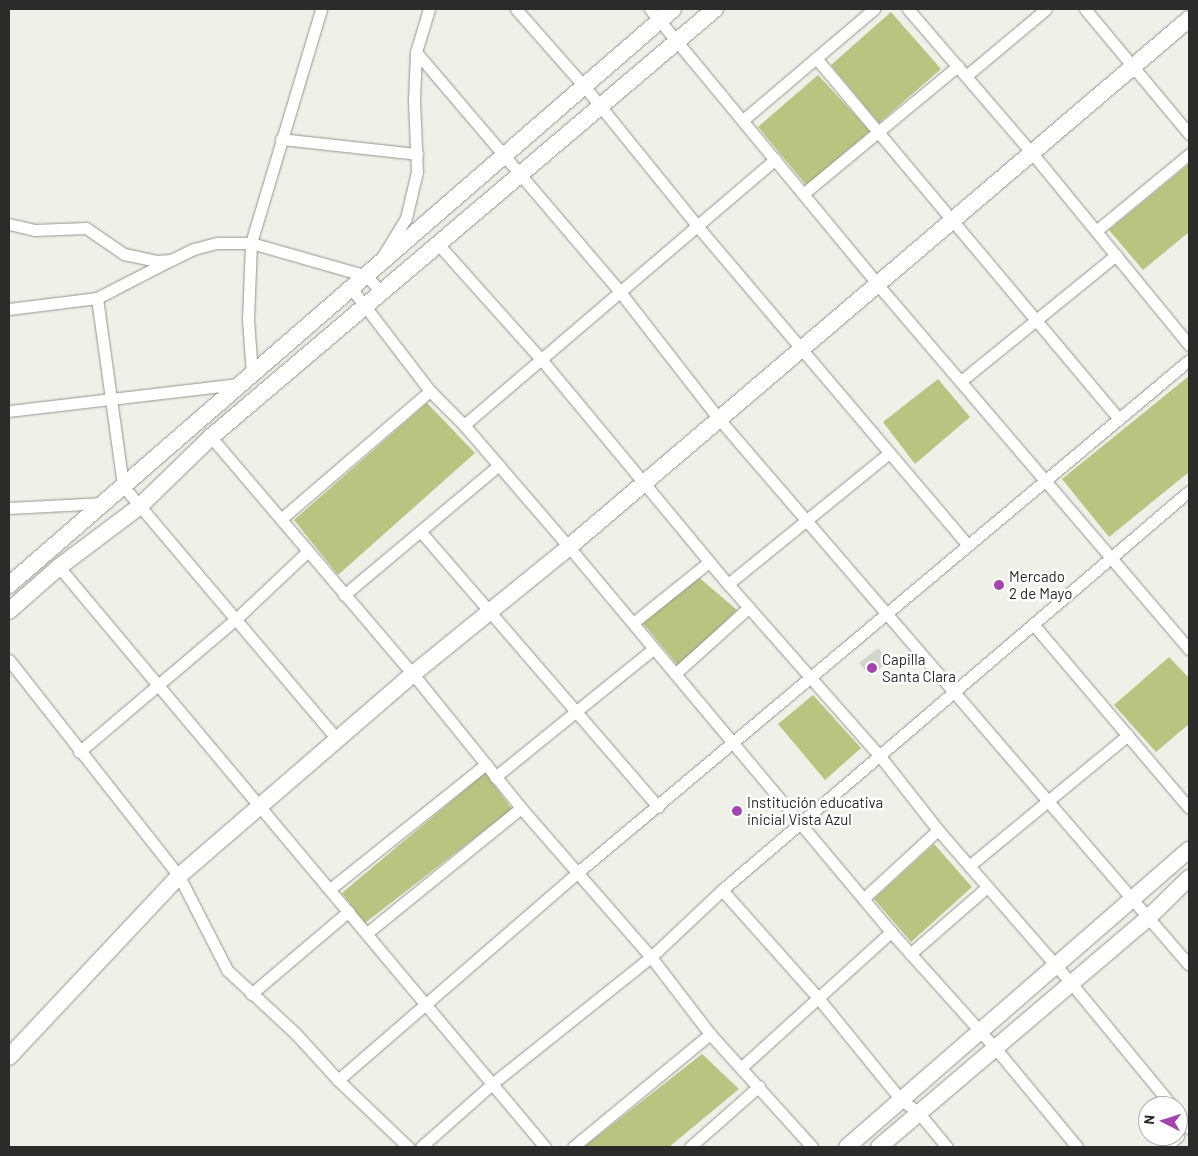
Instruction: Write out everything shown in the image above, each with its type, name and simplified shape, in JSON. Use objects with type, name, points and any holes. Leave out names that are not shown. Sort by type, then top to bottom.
[{"type":"street","points":[[246,379],[251,243],[321,9]]},
{"type":"street","points":[[372,272],[406,218],[417,172],[414,100],[416,52],[429,9]]},
{"type":"street","points":[[516,9],[584,86],[698,226],[803,348],[888,454],[968,545]]},
{"type":"street","points":[[9,584],[351,288],[372,272],[584,86],[655,14],[673,9]]},
{"type":"street","points":[[9,611],[59,567],[139,508],[211,437],[715,9]]},
{"type":"street","points":[[743,120],[874,9]]},
{"type":"street","points":[[908,9],[1032,152],[1189,345]]},
{"type":"street","points":[[966,76],[1046,9]]},
{"type":"street","points":[[1085,9],[1189,134]]},
{"type":"street","points":[[655,14],[878,285],[1189,649]]},
{"type":"street","points":[[9,1057],[180,876],[413,674],[569,547],[1189,19]]},
{"type":"street","points":[[416,52],[518,175],[620,292],[719,419],[1049,800],[1189,965]]},
{"type":"street","points":[[816,58],[954,220],[1119,419]]},
{"type":"street","points":[[803,194],[958,66]]},
{"type":"street","points":[[281,139],[416,154]]},
{"type":"street","points":[[1096,231],[1189,154]]},
{"type":"street","points":[[464,425],[775,159]]},
{"type":"street","points":[[9,224],[35,230],[86,228],[124,254],[171,260]]},
{"type":"street","points":[[9,309],[97,298],[194,249],[217,243],[251,243],[372,272],[382,292]]},
{"type":"street","points":[[438,244],[541,359],[709,562],[879,755],[938,830],[1071,983],[1164,1096]]},
{"type":"street","points":[[960,381],[1116,255]]},
{"type":"street","points":[[351,288],[430,391],[464,425],[499,465],[633,623],[653,650],[676,673],[891,932],[996,1049],[1077,1147]]},
{"type":"street","points":[[97,298],[123,486],[139,508],[236,618],[337,739]]},
{"type":"street","points":[[338,1080],[428,1006],[578,872],[658,808],[1189,360]]},
{"type":"street","points":[[9,411],[112,399],[246,379]]},
{"type":"street","points":[[281,519],[430,391]]},
{"type":"street","points":[[211,437],[413,674],[520,808],[651,957],[710,1034],[743,1066],[812,1147]]},
{"type":"street","points":[[728,584],[805,519],[888,454]]},
{"type":"street","points":[[344,595],[499,465]]},
{"type":"street","points":[[420,1147],[493,1083],[651,957],[722,890],[953,690],[1188,494]]},
{"type":"street","points":[[9,508],[104,502]]},
{"type":"street","points":[[421,532],[491,610],[658,808]]},
{"type":"street","points":[[79,752],[236,618],[308,551]]},
{"type":"street","points":[[633,623],[709,562]]},
{"type":"street","points":[[59,567],[159,684],[545,1147]]},
{"type":"street","points":[[676,673],[749,607]]},
{"type":"street","points":[[1033,624],[1189,808]]},
{"type":"street","points":[[495,777],[653,650]]},
{"type":"street","points":[[9,660],[79,752],[180,876],[227,970],[296,1034],[338,1080],[408,1147]]},
{"type":"street","points":[[969,866],[1128,735]]},
{"type":"street","points":[[330,889],[486,764]]},
{"type":"street","points":[[367,933],[520,808]]},
{"type":"street","points":[[864,898],[938,830]]},
{"type":"street","points":[[847,1147],[981,1034],[1054,965],[1189,850]]},
{"type":"street","points":[[879,1147],[1149,917],[1189,878]]},
{"type":"street","points":[[910,954],[987,887]]},
{"type":"street","points":[[722,890],[819,999],[901,1100],[918,1112],[947,1147]]},
{"type":"street","points":[[251,994],[349,911]]},
{"type":"street","points":[[743,1066],[891,932]]},
{"type":"street","points":[[573,1147],[710,1034]]},
{"type":"street","points":[[690,1147],[759,1086]]},
{"type":"green space","points":[[891,12],[941,69],[879,123],[831,65]]},
{"type":"green space","points":[[818,75],[870,131],[806,185],[758,127]]},
{"type":"green space","points":[[1189,164],[1189,232],[1143,270],[1109,230]]},
{"type":"green space","points":[[1189,376],[1189,472],[1109,537],[1062,479]]},
{"type":"green space","points":[[938,379],[970,417],[915,464],[883,422]]},
{"type":"green space","points":[[427,403],[475,453],[338,575],[294,520]]},
{"type":"green space","points":[[695,574],[737,610],[680,668],[641,621]]},
{"type":"green space","points":[[1169,657],[1189,678],[1189,724],[1156,752],[1114,705]]},
{"type":"green space","points":[[813,695],[861,748],[825,780],[778,724]]},
{"type":"green space","points":[[485,773],[512,809],[365,923],[342,893]]},
{"type":"green space","points":[[934,844],[972,887],[911,942],[874,899]]},
{"type":"green space","points":[[702,1054],[739,1089],[669,1147],[584,1147]]},
{"type":"building","name":"Capilla Santa Clara","points":[[878,648],[889,661],[870,676],[859,663]]},
{"type":"place","name":"Mercado 2 de Mayo","points":[[999,585]]},
{"type":"place","name":"Capilla Santa Clara","points":[[872,668]]},
{"type":"place","name":"Institución educativa inicial Vista Azul","points":[[737,811]]}]
